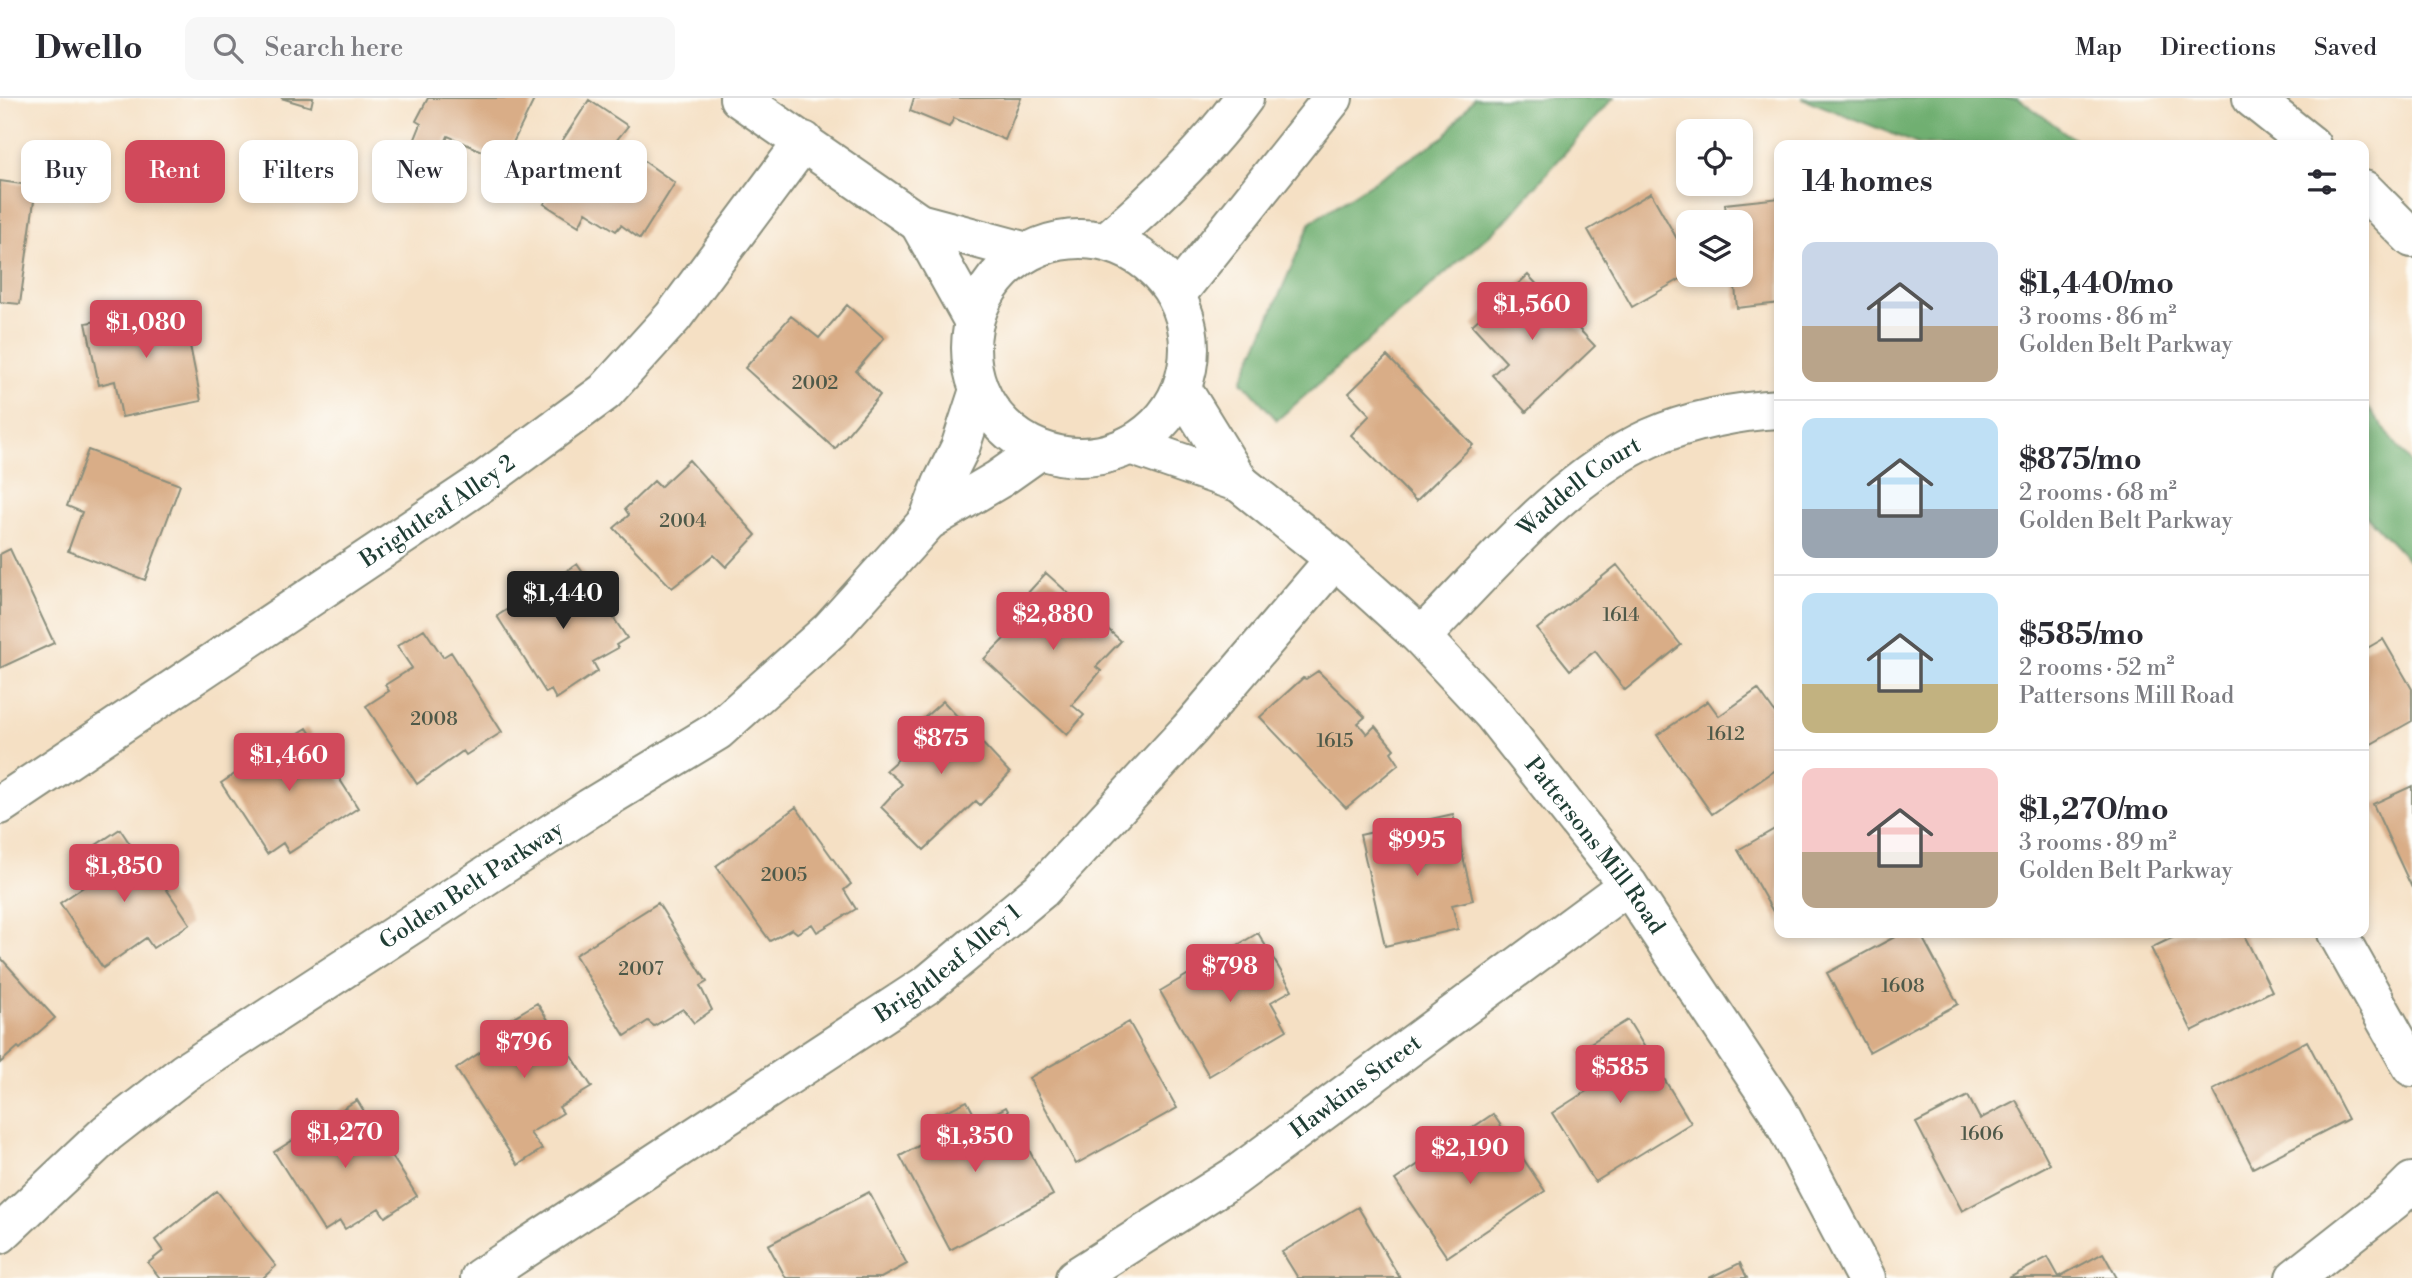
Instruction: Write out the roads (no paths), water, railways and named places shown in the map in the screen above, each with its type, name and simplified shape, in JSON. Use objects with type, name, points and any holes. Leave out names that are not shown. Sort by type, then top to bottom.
[{"type":"street","points":[[739,98],[919,223],[1027,252]]},
{"type":"street","points":[[1107,241],[1167,188],[1244,98]]},
{"type":"street","points":[[1176,295],[1333,98]]},
{"type":"street","points":[[2252,98],[2305,140]]},
{"type":"street","name":"Brightleaf Alley 2","points":[[0,805],[481,483],[605,392],[673,317],[804,141]]},
{"type":"street","points":[[2369,195],[2412,238]]},
{"type":"street","points":[[919,223],[974,323]]},
{"type":"street","points":[[1080,238],[1107,241],[1143,258],[1158,271],[1176,295],[1187,325],[1189,357],[1182,389],[1169,411],[1152,431],[1130,445],[1101,456],[1070,457],[1040,450],[1014,435],[994,415],[979,390],[971,357],[974,323],[985,294],[1003,270],[1027,252],[1052,242],[1080,238]]},
{"type":"street","name":"Pattersons Mill Road","points":[[1182,389],[1240,483]]},
{"type":"street","name":"Golden Belt Parkway","points":[[928,521],[960,448],[979,390]]},
{"type":"street","name":"Waddell Court","points":[[1421,638],[1549,507],[1603,465],[1651,438],[1711,419],[1774,409]]},
{"type":"street","name":"Pattersons Mill Road","points":[[1130,445],[1240,483],[1335,559],[1421,638],[1493,714],[1628,885],[1777,1108],[1866,1278]]},
{"type":"street","name":"Golden Belt Parkway","points":[[0,1234],[107,1133],[184,1073],[590,808],[717,731],[830,630],[928,521],[999,479],[1040,450]]},
{"type":"street","name":"Brightleaf Alley 1","points":[[480,1278],[929,984],[1041,890],[1189,730],[1335,559]]},
{"type":"street","name":"Hawkins Street","points":[[1075,1278],[1234,1177],[1628,885]]},
{"type":"street","points":[[2340,938],[2412,1067]]},
{"type":"street","points":[[2295,1278],[2395,1200],[2412,1182]]}]
